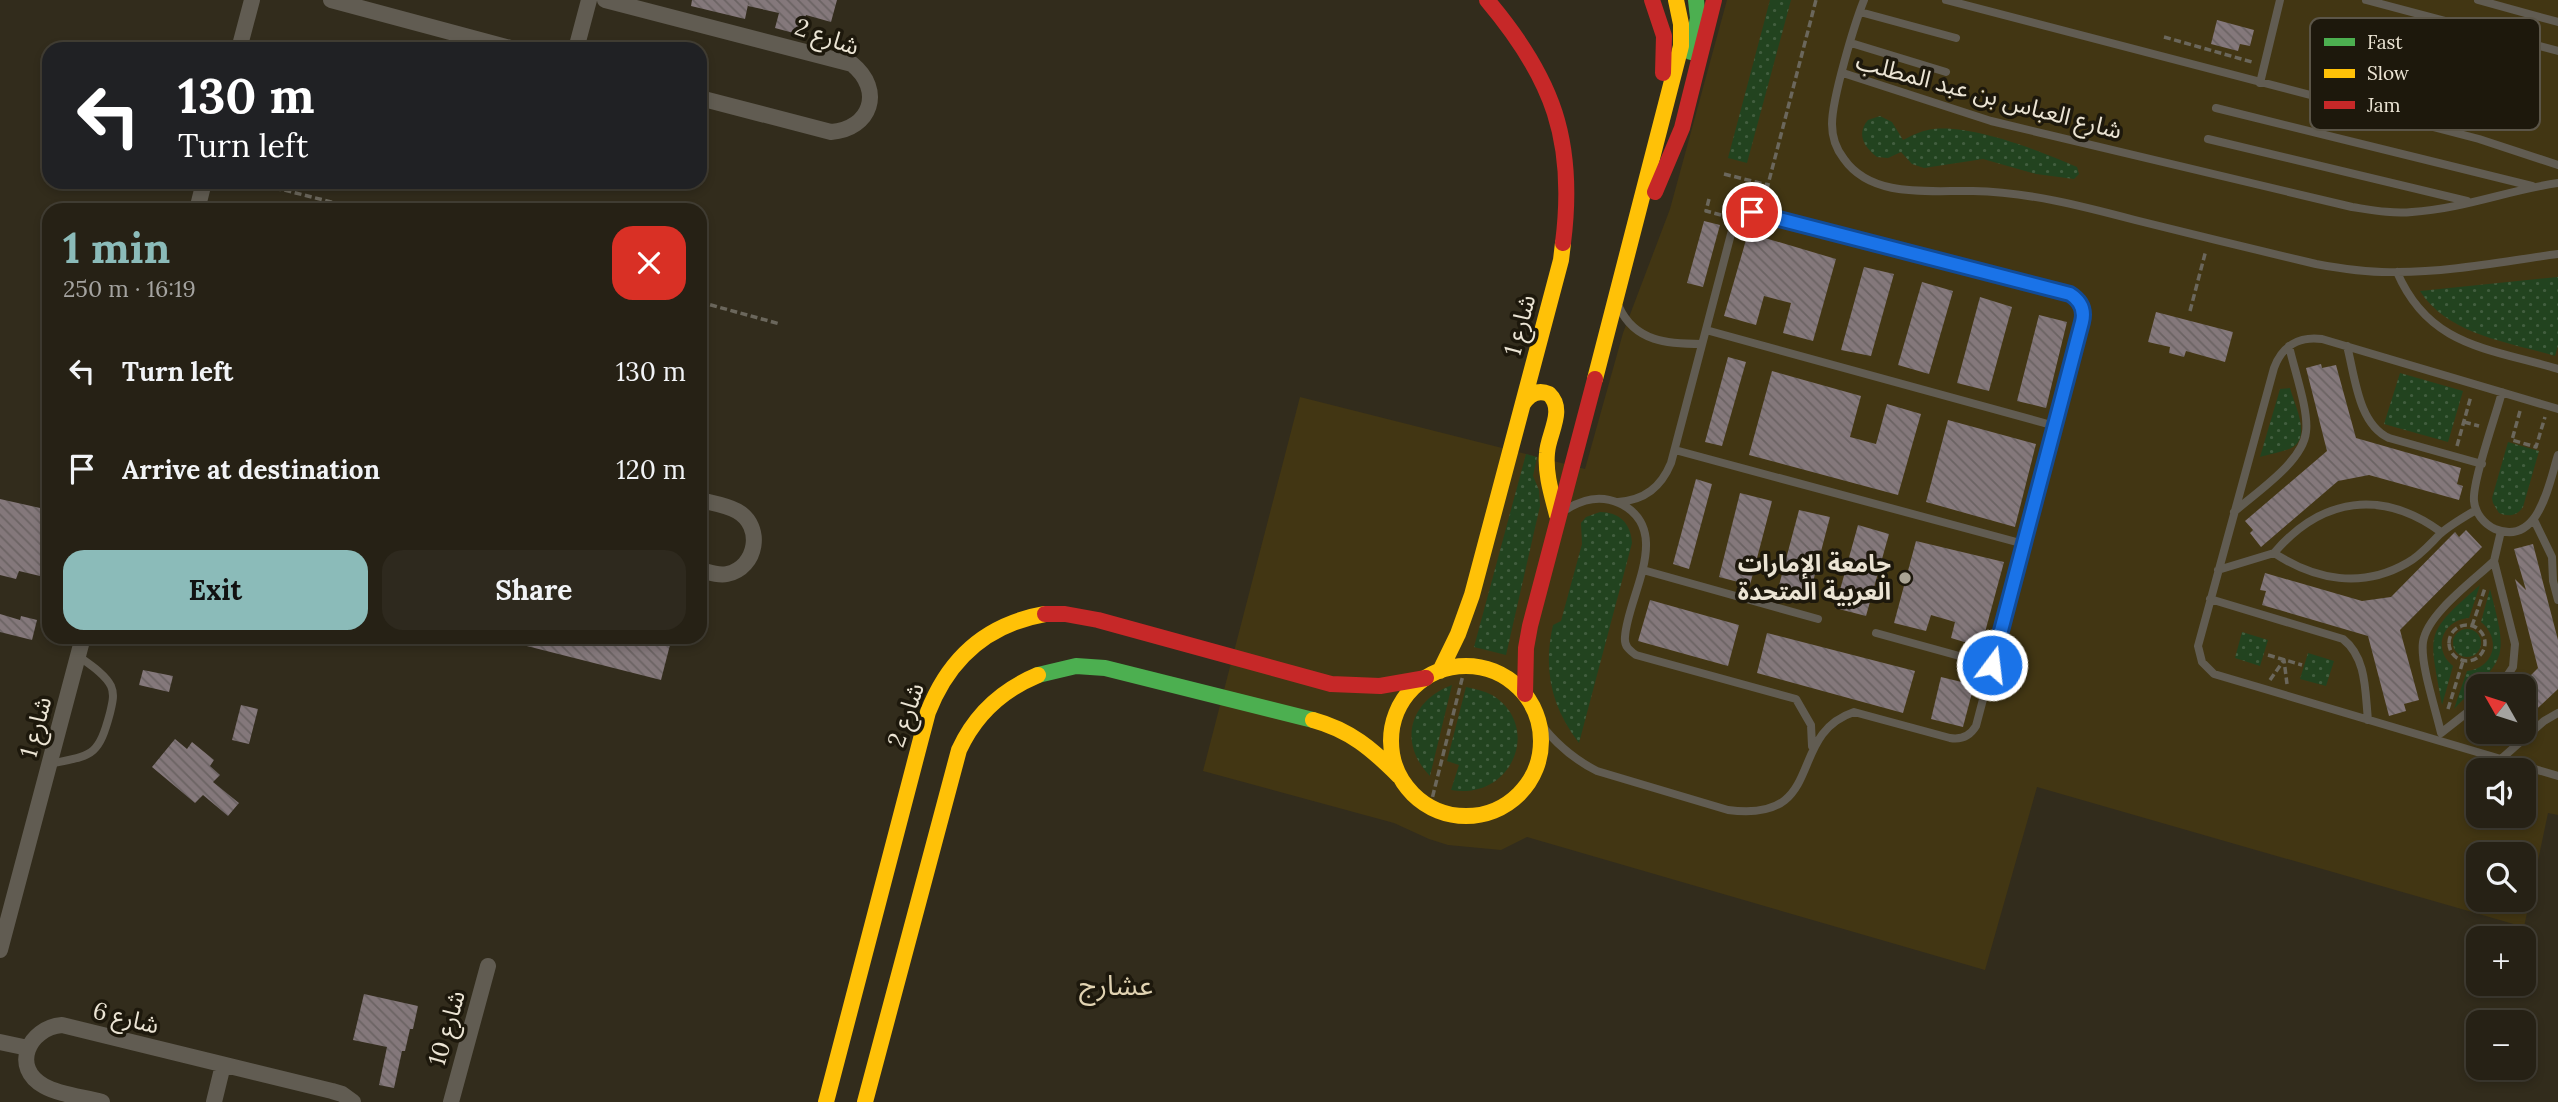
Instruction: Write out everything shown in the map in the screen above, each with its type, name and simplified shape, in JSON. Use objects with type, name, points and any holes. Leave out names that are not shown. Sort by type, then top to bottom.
[{"type":"street","points":[[241,42],[252,0]]},
{"type":"street","points":[[331,0],[488,42]]},
{"type":"street","points":[[578,42],[589,0]]},
{"type":"street","name":"شارع 2","points":[[606,0],[852,64],[868,82],[870,95],[869,107],[863,118],[843,131],[831,132],[707,100]]},
{"type":"street","name":"شارع 1","points":[[1399,776],[1394,761],[1392,730],[1404,700],[1433,675],[1458,634],[1472,595],[1561,260],[1567,212],[1569,188],[1566,152],[1558,117],[1537,65],[1523,41],[1487,0]]},
{"type":"street","points":[[1629,248],[1640,178],[1666,54],[1664,32],[1652,0]]},
{"type":"street","points":[[1525,694],[1524,671],[1528,637],[1681,46],[1681,24],[1676,0]]},
{"type":"street","points":[[1651,201],[1696,34],[1696,0]]},
{"type":"street","points":[[1629,248],[1670,161],[1682,128],[1714,0]]},
{"type":"street","points":[[1523,404],[1530,394],[1541,391],[1551,395],[1555,401],[1556,413],[1547,449],[1547,472],[1557,518]]},
{"type":"street","points":[[707,502],[737,511],[746,519],[755,540],[753,551],[739,570],[716,575],[707,572]]},
{"type":"street","name":"شارع 2","points":[[826,1102],[928,712],[939,684],[949,670],[982,639],[1004,625],[1036,615],[1064,614],[1098,620],[1331,684],[1380,686],[1465,666]]},
{"type":"street","name":"شارع 1","points":[[0,950],[81,644]]},
{"type":"street","points":[[865,1102],[959,750],[971,727],[989,707],[1024,681],[1049,671],[1075,666],[1101,667],[1332,725],[1369,746],[1412,793],[1430,807],[1442,813],[1469,816],[1482,815],[1507,804],[1526,786],[1538,762],[1541,748],[1539,722],[1525,694],[1504,676],[1492,670],[1465,666]]},
{"type":"street","name":"شارع 10","points":[[452,1102],[488,966]]},
{"type":"street","name":"شارع 6","points":[[28,1048],[33,1038],[41,1031],[62,1025],[332,1091],[353,1102]]},
{"type":"street","points":[[0,1042],[28,1048],[29,1070],[36,1080],[45,1086],[102,1102]]},
{"type":"street","points":[[214,1102],[223,1065]]},
{"type":"lane","points":[[1843,72],[1864,0]]},
{"type":"lane","points":[[1946,0],[2310,96]]},
{"type":"lane","points":[[2260,83],[2280,0]]},
{"type":"lane","points":[[2366,0],[2434,18]]},
{"type":"lane","points":[[2478,0],[2558,22]]},
{"type":"lane","points":[[1860,12],[1956,38]]},
{"type":"lane","points":[[1852,43],[1946,72]]},
{"type":"lane","points":[[2540,46],[2558,51]]},
{"type":"lane","name":"شارع العباس بن عبد المطلب","points":[[2558,183],[2412,212],[2382,212],[2003,124],[1843,72],[1834,110],[1833,135],[1837,148],[1852,168],[1873,181],[1894,188],[1928,192],[2020,194],[2066,202],[2350,270],[2434,271],[2558,254]]},
{"type":"lane","points":[[2216,107],[2535,187]]},
{"type":"lane","points":[[2444,130],[2558,165]]},
{"type":"lane","points":[[2208,139],[2470,202]]},
{"type":"lane","points":[[1539,722],[1559,746],[1597,771],[1742,812],[1765,811],[1796,790],[1817,741],[1841,716],[1854,712],[1950,738],[1969,736],[1976,726],[2055,426],[2083,316],[2080,303],[2070,294],[1761,213],[1744,214],[1738,219],[1731,234],[1666,476],[1645,496],[1632,501],[1594,499],[1580,502],[1567,508],[1557,518]]},
{"type":"lane","points":[[2397,272],[2415,306],[2440,330],[2474,345],[2558,369]]},
{"type":"lane","points":[[1615,299],[1634,329],[1649,339],[1667,344],[1702,344]]},
{"type":"lane","points":[[1706,330],[2055,426]]},
{"type":"lane","points":[[2498,758],[2440,737],[2368,720],[2214,674],[2202,663],[2198,646],[2274,368],[2289,346],[2314,338],[2558,409]]},
{"type":"lane","points":[[2234,512],[2295,458],[2304,442],[2306,423],[2289,346]]},
{"type":"lane","points":[[2347,346],[2367,417],[2376,430],[2389,438],[2482,464]]},
{"type":"lane","points":[[2502,392],[2474,491],[2476,510],[2486,524],[2501,531],[2520,530],[2535,520],[2554,485],[2558,455]]},
{"type":"lane","points":[[1675,450],[2024,544]]},
{"type":"lane","points":[[1618,502],[1635,516],[1641,525],[1646,546],[1643,570],[1625,635],[1629,650],[1796,699],[1811,725],[1812,751]]},
{"type":"lane","points":[[2218,570],[2274,552],[2290,534],[2309,520],[2330,510],[2353,505],[2377,504],[2400,509],[2422,518],[2441,532]]},
{"type":"lane","points":[[2274,552],[2294,566],[2316,575],[2340,579],[2364,578],[2387,573],[2409,562],[2428,548],[2441,532],[2476,510]]},
{"type":"lane","points":[[2535,520],[2555,557],[2553,581],[2558,600]]},
{"type":"lane","points":[[2501,531],[2494,561],[2515,644],[2513,667],[2508,674]]},
{"type":"lane","points":[[2440,737],[2423,653],[2426,632],[2438,615],[2494,561]]},
{"type":"lane","points":[[1643,570],[1818,619]]},
{"type":"lane","points":[[2210,599],[2343,639],[2357,654],[2361,664],[2368,720]]},
{"type":"lane","points":[[1876,633],[1992,665]]},
{"type":"lane","points":[[49,764],[84,757],[95,750],[103,739],[113,701],[112,688],[105,678],[78,656]]},
{"type":"lane","points":[[2502,758],[2543,721],[2558,713]]},
{"type":"lane","points":[[2440,737],[2466,714]]},
{"type":"lane","points":[[2536,769],[2558,776]]},
{"type":"path","points":[[1761,213],[1816,0]]},
{"type":"path","points":[[2164,37],[2264,66]]},
{"type":"path","points":[[1724,174],[1768,186]]},
{"type":"path","points":[[274,189],[337,203]]},
{"type":"path","points":[[1709,199],[1706,211],[1738,219]]},
{"type":"path","points":[[2190,312],[2209,238]]},
{"type":"path","points":[[707,304],[780,324]]},
{"type":"path","points":[[2454,456],[2474,384]]},
{"type":"path","points":[[2524,398],[2512,440],[2536,447],[2548,406]]},
{"type":"path","points":[[2472,626],[2494,561]]},
{"type":"path","points":[[2472,626],[2483,634],[2484,648],[2476,659],[2463,661],[2451,652],[2449,639],[2458,627],[2472,626]]},
{"type":"path","points":[[2268,655],[2302,666]]},
{"type":"path","points":[[2264,689],[2284,660]]},
{"type":"path","points":[[2284,660],[2289,697]]},
{"type":"path","points":[[2440,737],[2463,661]]},
{"type":"path","points":[[1430,807],[1465,666]]},
{"type":"shaded area","name":"جامعة الإمارات العربية المتحدة","points":[[1727,0],[2558,0],[2558,815],[2548,813],[2536,870],[2536,842],[2466,842],[2466,910],[2037,787],[1985,970],[1527,837],[1501,850],[1448,845],[1394,823],[1203,771],[1300,397],[1585,469],[1623,333],[1670,209]]},
{"type":"shaded area","name":"جامعة الإمارات العربية المتحدة","points":[[2472,912],[2527,912],[2524,926]]},
{"type":"green space","points":[[1770,0],[1791,0],[1747,163],[1728,158]]},
{"type":"green space","points":[[1880,116],[1892,122],[1903,140],[1930,130],[1968,131],[2007,140],[2045,154],[2077,167],[2079,174],[2074,179],[2036,174],[1983,159],[1924,168],[1912,164],[1901,152],[1888,158],[1877,157],[1865,145],[1862,135],[1868,120]]},
{"type":"green space","points":[[2558,277],[2558,346],[2555,356],[2499,341],[2463,327],[2446,318],[2420,291]]},
{"type":"green space","points":[[2400,373],[2463,391],[2448,442],[2384,424]]},
{"type":"green space","points":[[2290,388],[2301,427],[2298,442],[2289,449],[2260,457],[2280,389]]},
{"type":"green space","points":[[2508,442],[2539,451],[2523,507],[2515,514],[2509,515],[2499,513],[2492,498]]},
{"type":"green space","points":[[1526,454],[1537,457],[1533,476],[1539,490],[1540,506],[1506,655],[1474,647]]},
{"type":"green space","points":[[1600,512],[1613,514],[1623,520],[1632,543],[1579,743],[1562,716],[1552,687],[1549,672],[1550,641],[1553,625],[1561,621],[1582,544],[1581,523],[1586,517]]},
{"type":"green space","points":[[2480,585],[2469,618],[2452,624],[2443,636],[2443,652],[2453,666],[2442,705],[2434,662],[2435,636],[2448,615]]},
{"type":"green space","points":[[2490,589],[2500,631],[2499,656],[2487,674],[2466,674],[2466,697],[2454,709],[2467,671],[2484,664],[2492,652],[2491,636],[2481,622]]},
{"type":"green space","points":[[2467,629],[2477,633],[2481,643],[2477,653],[2467,657],[2457,653],[2453,643],[2457,633]]},
{"type":"green space","points":[[2242,632],[2268,640],[2260,666],[2235,658]]},
{"type":"green space","points":[[2308,653],[2334,661],[2326,686],[2300,679]]},
{"type":"green space","points":[[1452,685],[1430,776],[1414,750],[1413,724],[1426,701]]},
{"type":"green space","points":[[1466,687],[1492,695],[1507,708],[1516,724],[1518,742],[1504,773],[1490,784],[1472,790],[1451,790],[1459,765],[1447,761]]},
{"type":"building","points":[[692,0],[749,0],[745,19],[691,6]]},
{"type":"building","points":[[749,0],[837,0],[831,22],[806,15],[801,35],[775,28],[779,13],[748,6]]},
{"type":"building","points":[[2217,20],[2254,30],[2250,46],[2240,44],[2238,51],[2211,44]]},
{"type":"building","points":[[1704,221],[1720,225],[1703,287],[1687,283]]},
{"type":"building","points":[[1748,233],[1836,259],[1813,341],[1783,333],[1791,303],[1764,296],[1756,325],[1724,316]]},
{"type":"building","points":[[1864,267],[1894,274],[1871,356],[1841,350]]},
{"type":"building","points":[[1922,282],[1953,291],[1929,374],[1898,365]]},
{"type":"building","points":[[1980,297],[2012,307],[1989,391],[1957,383]]},
{"type":"building","points":[[2156,312],[2233,332],[2225,362],[2186,351],[2184,357],[2169,353],[2170,347],[2148,342]]},
{"type":"building","points":[[2039,315],[2067,322],[2046,408],[2017,401]]},
{"type":"building","points":[[1728,357],[1746,362],[1722,446],[1705,442]]},
{"type":"building","points":[[2321,364],[2322,368],[2336,365],[2356,438],[2461,468],[2457,484],[2463,486],[2459,500],[2369,475],[2338,481],[2261,547],[2245,521],[2327,451],[2306,368]]},
{"type":"building","points":[[1772,371],[1861,396],[1850,437],[1876,444],[1887,404],[1921,414],[1898,495],[1749,455]]},
{"type":"building","points":[[1948,420],[2036,444],[2015,527],[1926,502]]},
{"type":"building","points":[[1696,479],[1712,484],[1689,569],[1673,564]]},
{"type":"building","points":[[1740,493],[1772,501],[1750,585],[1719,577]]},
{"type":"building","points":[[0,499],[42,508],[40,576],[19,571],[16,579],[0,575]]},
{"type":"building","points":[[1799,510],[1830,517],[1808,601],[1777,593]]},
{"type":"building","points":[[1858,525],[1889,534],[1866,616],[1835,608]]},
{"type":"building","points":[[2466,530],[2482,547],[2400,630],[2419,700],[2404,704],[2406,711],[2389,716],[2368,636],[2262,605],[2266,591],[2260,590],[2265,573],[2362,601],[2391,597],[2455,532],[2459,537]]},
{"type":"building","points":[[1916,541],[2004,562],[1981,647],[1951,638],[1955,622],[1931,615],[1926,631],[1894,623]]},
{"type":"building","points":[[2533,544],[2558,640],[2558,689],[2536,710],[2536,674],[2532,674],[2538,668],[2515,579],[2526,590],[2514,549]]},
{"type":"building","points":[[1650,600],[1739,625],[1728,666],[1638,641]]},
{"type":"building","points":[[0,614],[20,620],[21,616],[37,620],[32,640],[0,632]]},
{"type":"building","points":[[1767,633],[1915,671],[1903,713],[1757,673]]},
{"type":"building","points":[[519,644],[670,644],[661,680]]},
{"type":"building","points":[[143,670],[173,676],[169,692],[139,685]]},
{"type":"building","points":[[1941,677],[1974,685],[1963,727],[1931,719]]},
{"type":"building","points":[[241,705],[258,709],[249,744],[232,740]]},
{"type":"building","points":[[175,739],[187,749],[192,742],[214,760],[210,766],[220,775],[213,782],[239,803],[228,816],[203,795],[195,803],[152,767]]},
{"type":"building","points":[[364,994],[418,1006],[413,1029],[410,1029],[405,1051],[402,1051],[394,1088],[379,1085],[387,1047],[353,1040]]},
{"type":"traffic: fast","points":[[1691,52],[1698,18],[1696,0]]},
{"type":"traffic: fast","points":[[1038,675],[1076,666],[1105,668],[1313,720]]},
{"type":"traffic: slow","points":[[1595,379],[1681,46],[1681,24],[1676,0]]},
{"type":"traffic: slow","points":[[1440,671],[1458,634],[1472,595],[1561,260],[1563,243]]},
{"type":"traffic: slow","points":[[1523,404],[1538,392],[1549,394],[1554,400],[1556,415],[1548,446],[1547,469],[1557,515]]},
{"type":"traffic: slow","points":[[826,1102],[928,712],[947,675],[973,646],[1005,626],[1045,614]]},
{"type":"traffic: slow","points":[[1466,666],[1495,672],[1519,688],[1535,712],[1541,741],[1535,770],[1519,794],[1495,810],[1466,816],[1437,810],[1413,794],[1397,770],[1391,741],[1397,712],[1413,688],[1437,672],[1466,666]]},
{"type":"traffic: slow","points":[[865,1102],[959,750],[973,726],[991,705],[1013,688],[1038,675]]},
{"type":"traffic: slow","points":[[1313,720],[1338,729],[1360,742],[1399,776]]},
{"type":"traffic: jam","points":[[1487,0],[1529,57],[1555,113],[1566,173],[1563,243]]},
{"type":"traffic: jam","points":[[1652,0],[1664,36],[1663,73]]},
{"type":"traffic: jam","points":[[1655,192],[1682,128],[1714,0]]},
{"type":"traffic: jam","points":[[1525,694],[1526,648],[1530,626],[1595,379]]},
{"type":"traffic: jam","points":[[1045,614],[1065,614],[1098,620],[1331,684],[1380,686],[1426,678]]},
{"type":"place","name":"جامعة الإمارات العربية المتحدة","points":[[1905,578]]},
{"type":"district","name":"عشارج","points":[[1116,985]]},
{"type":"route","points":[[1752,212],[2070,294],[2080,303],[2083,309],[2082,322],[1992,665]]}]
